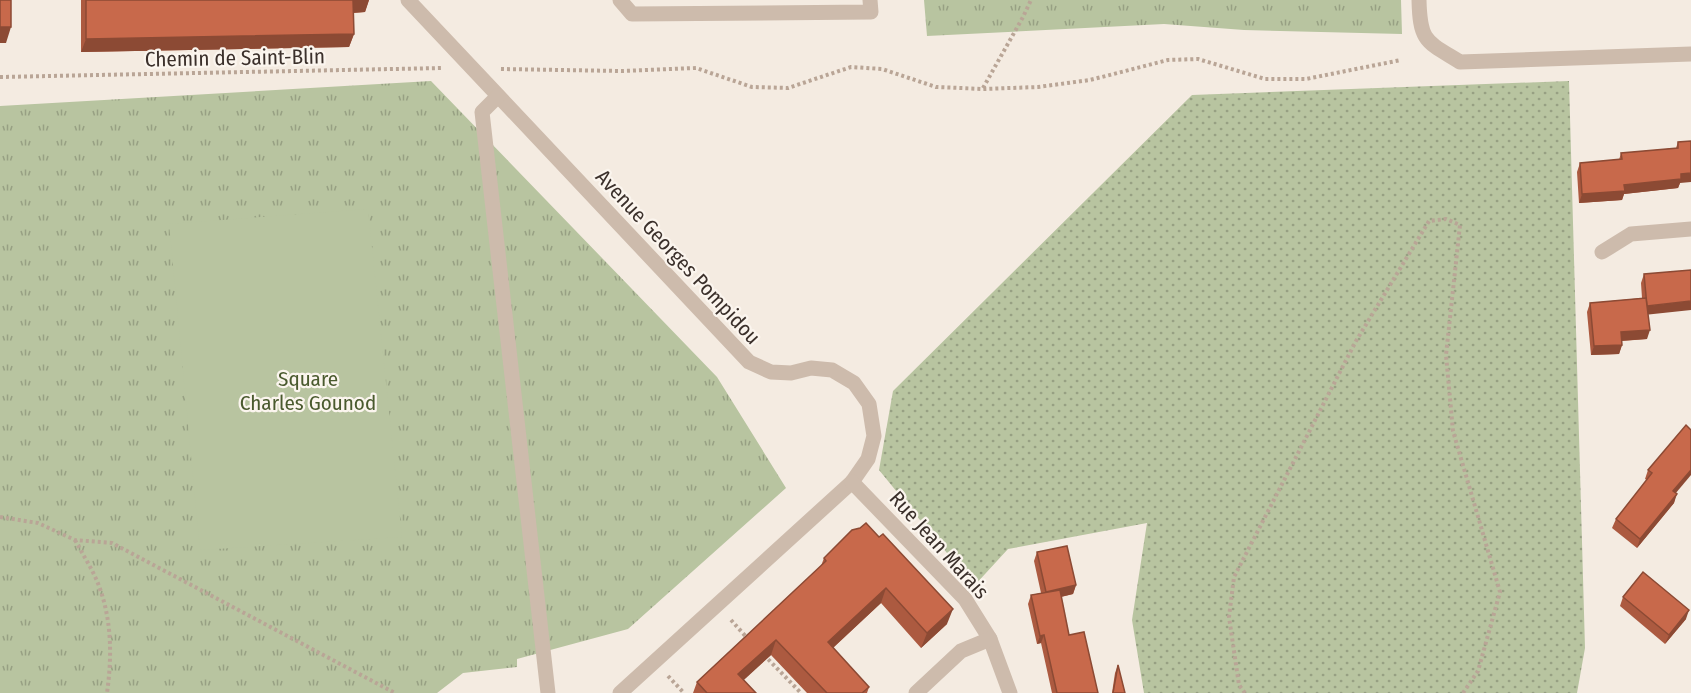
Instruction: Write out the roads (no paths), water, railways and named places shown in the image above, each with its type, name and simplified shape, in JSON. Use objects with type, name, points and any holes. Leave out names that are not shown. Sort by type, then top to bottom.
[{"type":"street","points":[[620,0],[632,14],[871,12],[870,0]]},
{"type":"street","points":[[1419,0],[1419,23],[1428,42],[1460,62],[1691,54]]},
{"type":"street","name":"Avenue Georges Pompidou","points":[[415,2],[471,68],[749,362],[771,372],[791,373],[811,368],[832,370],[854,383],[869,404],[874,436],[868,459],[852,482],[620,693]]},
{"type":"street","points":[[498,96],[482,112],[548,693]]},
{"type":"street","points":[[1602,252],[1631,234],[1691,230]]},
{"type":"street","name":"Rue Jean Marais","points":[[852,482],[964,599],[990,639],[1010,693]]},
{"type":"street","points":[[916,693],[962,651],[990,639]]},
{"type":"park label","name":"Square Charles Gounod","points":[[308,391]]}]
